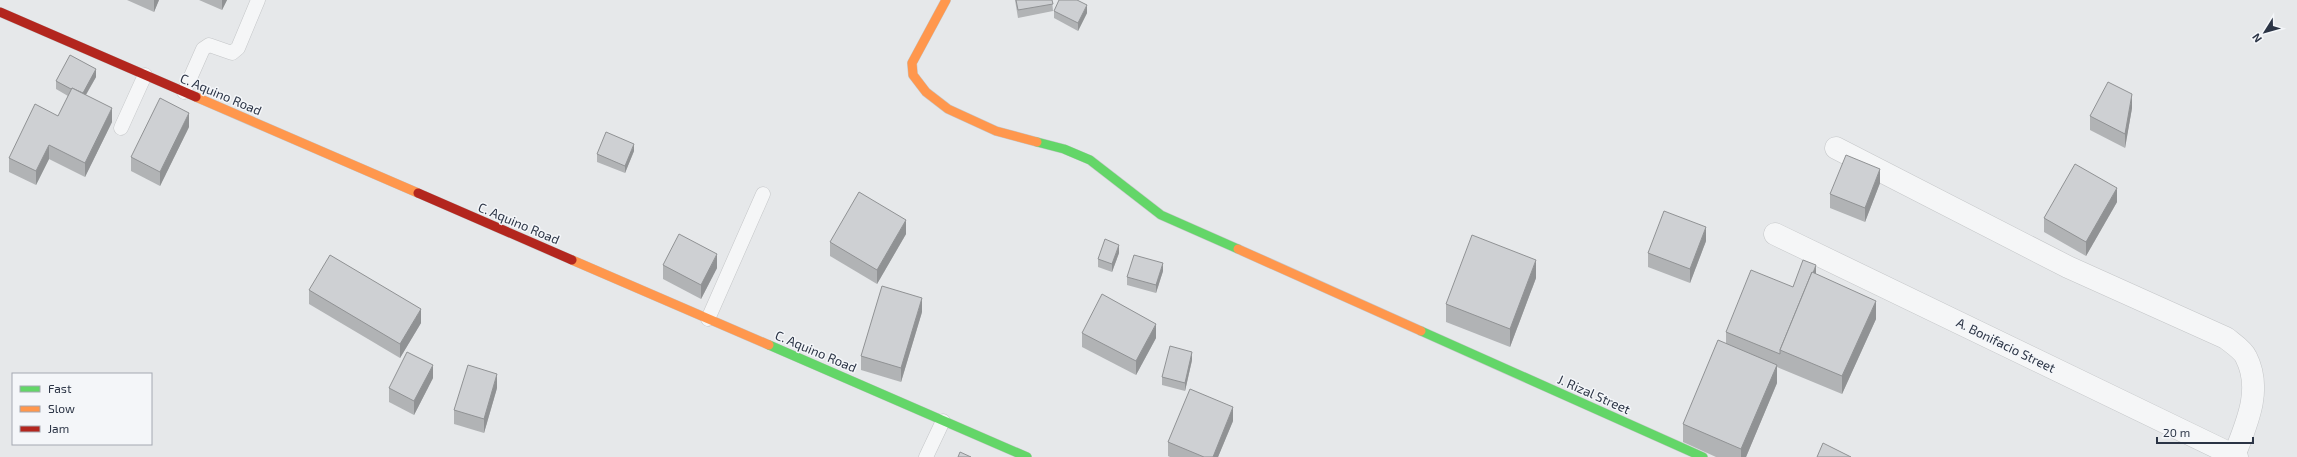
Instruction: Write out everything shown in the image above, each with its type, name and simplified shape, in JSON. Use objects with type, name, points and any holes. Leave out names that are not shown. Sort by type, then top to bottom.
[{"type":"street","name":"J. Rizal Street","points":[[946,0],[912,63],[913,75],[926,92],[948,109],[996,131],[1064,149],[1090,160],[1134,196],[1161,215],[1703,457]]},
{"type":"street","name":"C. Aquino Road","points":[[0,12],[1027,457]]},
{"type":"street","points":[[1836,148],[2068,267],[2226,338],[2246,356],[2253,381],[2253,406],[2235,456]]},
{"type":"street","name":"A. Bonifacio Street","points":[[1775,234],[2235,456]]},
{"type":"lane","points":[[184,92],[203,49],[209,45],[232,53],[238,48],[258,0]]},
{"type":"lane","points":[[121,128],[145,75]]},
{"type":"lane","points":[[708,319],[763,194]]},
{"type":"lane","points":[[926,457],[942,420]]},
{"type":"building","points":[[1016,0],[1052,0],[1053,4],[1018,10]]},
{"type":"building","points":[[1059,0],[1077,0],[1087,5],[1078,23],[1054,11]]},
{"type":"building","points":[[70,55],[96,69],[83,93],[72,88],[71,89],[56,81]]},
{"type":"building","points":[[2108,82],[2132,94],[2125,134],[2090,116]]},
{"type":"building","points":[[72,88],[112,108],[85,163],[49,145],[36,171],[9,158],[35,104],[58,116]]},
{"type":"building","points":[[160,98],[189,113],[160,172],[131,157]]},
{"type":"building","points":[[606,132],[634,144],[625,166],[597,154]]},
{"type":"building","points":[[1846,155],[1880,169],[1865,208],[1830,194]]},
{"type":"building","points":[[2075,164],[2117,188],[2086,242],[2044,218]]},
{"type":"building","points":[[859,192],[906,220],[877,270],[830,242]]},
{"type":"building","points":[[1664,211],[1706,227],[1690,269],[1648,253]]},
{"type":"building","points":[[679,234],[717,254],[701,285],[663,265]]},
{"type":"building","points":[[1472,235],[1536,260],[1510,329],[1446,304]]},
{"type":"building","points":[[1105,239],[1119,245],[1112,264],[1098,259]]},
{"type":"building","points":[[330,255],[421,309],[400,344],[309,290]]},
{"type":"building","points":[[1134,255],[1163,263],[1156,285],[1127,277]]},
{"type":"building","points":[[1803,260],[1816,265],[1780,350],[1780,354],[1726,332],[1751,270],[1793,287]]},
{"type":"building","points":[[1812,272],[1876,301],[1842,376],[1780,350]]},
{"type":"building","points":[[882,286],[922,298],[901,368],[861,356]]},
{"type":"building","points":[[1102,294],[1156,324],[1136,361],[1082,333]]},
{"type":"building","points":[[1718,340],[1777,365],[1741,449],[1683,424]]},
{"type":"building","points":[[1170,346],[1192,352],[1185,383],[1162,377]]},
{"type":"building","points":[[407,352],[433,365],[414,401],[389,388]]},
{"type":"building","points":[[468,365],[497,374],[484,419],[454,410]]},
{"type":"building","points":[[1190,389],[1233,407],[1213,457],[1204,457],[1168,442]]},
{"type":"building","points":[[1823,443],[1851,457],[1817,457]]},
{"type":"building","points":[[960,452],[971,457],[958,457]]},
{"type":"traffic: fast","points":[[1037,142],[1064,149],[1090,160],[1161,215],[1238,249]]},
{"type":"traffic: fast","points":[[1421,331],[1703,457]]},
{"type":"traffic: fast","points":[[769,345],[1027,457]]},
{"type":"traffic: slow","points":[[946,0],[912,63],[913,75],[926,92],[948,109],[996,131],[1037,142]]},
{"type":"traffic: slow","points":[[196,97],[418,193]]},
{"type":"traffic: slow","points":[[1238,249],[1421,331]]},
{"type":"traffic: slow","points":[[572,260],[769,345]]},
{"type":"traffic: jam","points":[[0,12],[196,97]]},
{"type":"traffic: jam","points":[[418,193],[572,260]]}]
